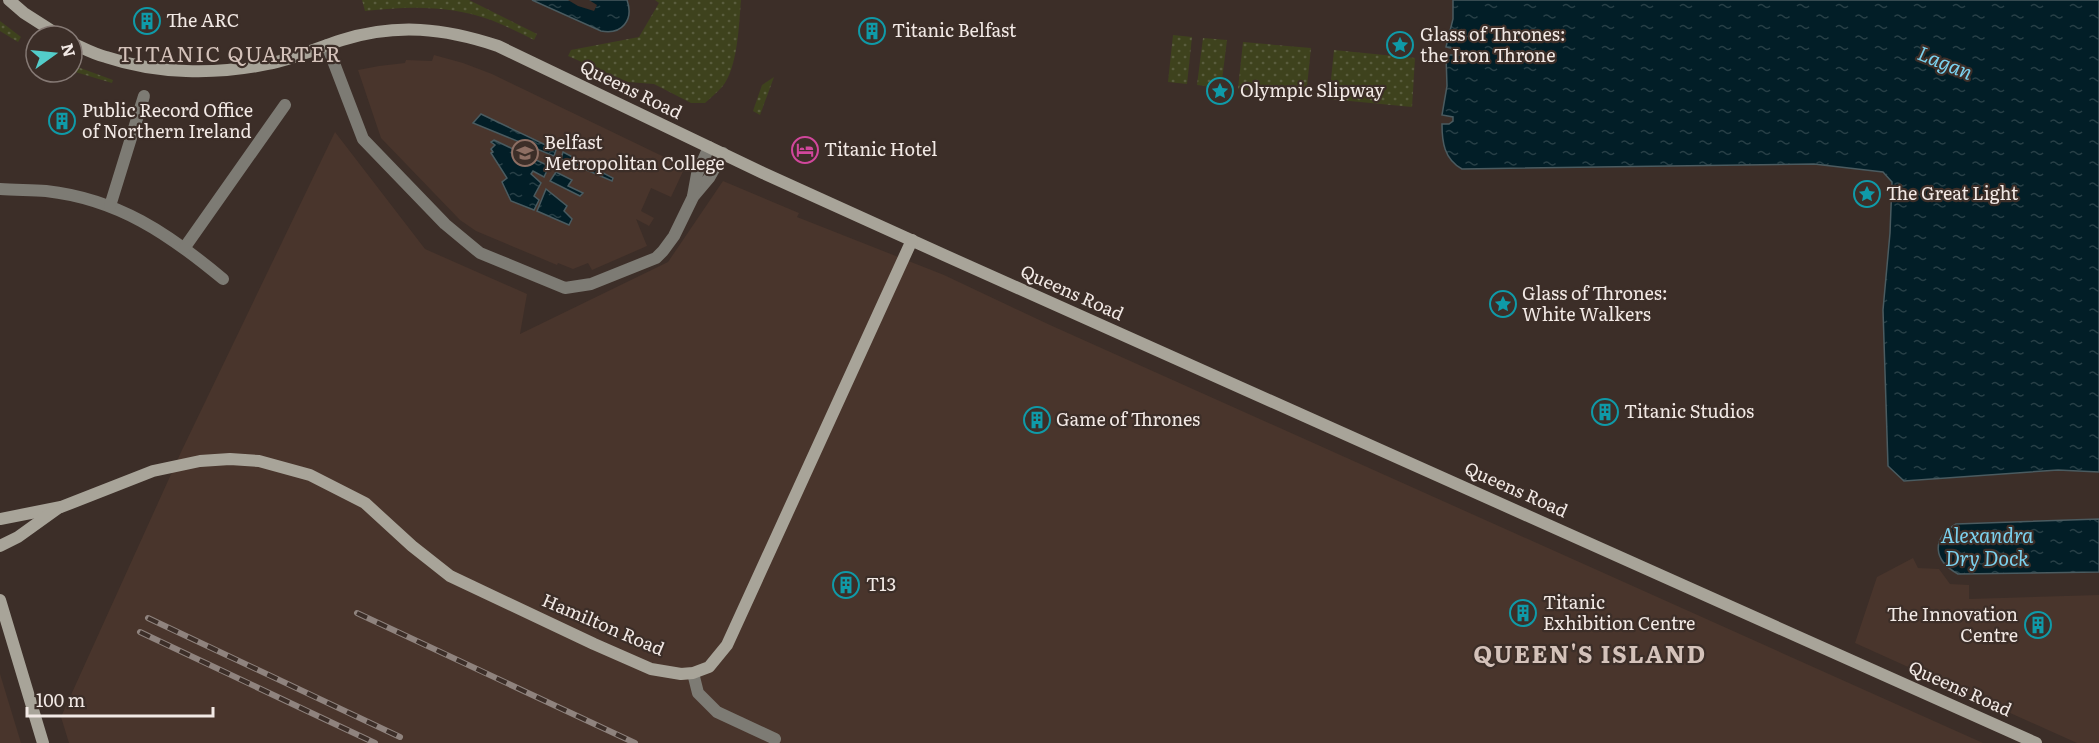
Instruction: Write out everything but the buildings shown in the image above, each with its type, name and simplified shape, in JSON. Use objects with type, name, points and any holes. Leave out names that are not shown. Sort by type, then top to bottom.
[{"type":"street","points":[[9,0],[41,24]]},
{"type":"street","name":"Queens Road","points":[[84,48],[106,58],[156,69],[207,72],[269,64],[375,31],[435,30],[470,37],[498,46],[709,147],[912,240],[2036,743]]},
{"type":"street","points":[[327,45],[363,139],[446,224],[480,253],[565,288],[577,288],[647,263],[663,251],[674,236],[693,197],[709,178],[723,153]]},
{"type":"street","points":[[110,206],[144,96]]},
{"type":"street","points":[[185,247],[285,105]]},
{"type":"street","points":[[693,197],[697,174],[709,147]]},
{"type":"street","points":[[0,189],[46,191],[79,197],[131,214],[185,247],[223,279]]},
{"type":"street","points":[[775,739],[717,712],[698,693],[693,673],[710,667],[727,645],[912,240]]},
{"type":"street","name":"Hamilton Road","points":[[0,519],[61,507],[153,471],[200,461],[259,460],[310,475],[365,503],[412,546],[450,576],[594,645],[651,669],[681,674],[693,673]]},
{"type":"street","name":"Hamilton Road","points":[[0,546],[18,537],[61,507]]},
{"type":"street","points":[[0,600],[43,743]]},
{"type":"shaded area","name":"Belfast Metropolitan College","points":[[434,55],[492,74],[685,167],[671,197],[651,188],[641,211],[654,218],[649,226],[636,219],[647,246],[592,270],[588,263],[573,269],[558,263],[557,265],[476,231],[460,220],[381,138],[358,70],[405,63],[406,60],[432,61]]},
{"type":"shaded area","points":[[335,132],[425,249],[527,294],[520,334],[668,262],[723,181],[799,213],[797,217],[944,275],[1050,325],[1983,743],[69,743],[61,717],[182,450]]},
{"type":"shaded area","points":[[1913,558],[1918,568],[1939,569],[1950,584],[1969,585],[1969,599],[2099,595],[2099,743],[2077,743],[1855,643],[1877,577]]},
{"type":"shaded area","points":[[0,674],[21,743],[0,743]]},
{"type":"green space","points":[[362,0],[469,0],[537,34],[534,40],[491,20],[444,9],[397,8],[365,11]]},
{"type":"green space","points":[[655,0],[741,0],[737,45],[731,69],[722,87],[705,103],[691,103],[654,84],[628,82],[568,56],[571,50],[639,37],[659,3]]},
{"type":"green space","points":[[0,21],[21,37],[18,42],[0,31]]},
{"type":"green space","points":[[1173,35],[1192,37],[1187,84],[1168,82]]},
{"type":"green space","points":[[1203,38],[1227,40],[1221,88],[1197,85]]},
{"type":"green space","points":[[1243,42],[1311,48],[1306,96],[1238,89]]},
{"type":"green space","points":[[1334,50],[1415,58],[1412,107],[1329,99]]},
{"type":"green space","points":[[84,69],[113,80],[112,83],[84,75]]},
{"type":"green space","points":[[774,77],[760,115],[753,111],[762,85]]},
{"type":"water","points":[[532,0],[627,0],[629,14],[620,28],[615,31],[601,31]]},
{"type":"water","name":"Lagan","points":[[1453,0],[2099,0],[2099,472],[2058,470],[1904,481],[1888,466],[1883,310],[1892,182],[1883,172],[1814,164],[1462,169],[1456,165],[1445,150],[1442,124],[1449,124],[1453,121],[1453,117],[1442,115],[1447,86],[1446,55],[1459,55],[1459,50],[1446,47],[1453,19]]},
{"type":"water","points":[[481,114],[556,150],[554,156],[473,123]]},
{"type":"water","points":[[494,140],[549,166],[544,177],[533,171],[531,174],[541,183],[534,196],[539,200],[534,210],[511,201],[502,182],[507,178],[491,153],[495,145],[491,142]]},
{"type":"water","points":[[563,152],[613,178],[612,181],[561,159]]},
{"type":"water","points":[[556,172],[572,180],[568,186],[583,193],[580,196],[550,181]]},
{"type":"water","points":[[546,189],[567,206],[564,211],[572,219],[569,225],[537,211]]},
{"type":"water","name":"Alexandra Dry Dock","points":[[2099,519],[2099,572],[1958,574],[1944,562],[1938,549],[1942,536],[1956,524]]},
{"type":"pier","points":[[568,0],[589,0],[597,5],[594,11]]},
{"type":"railway","points":[[357,613],[635,743]]},
{"type":"railway","points":[[148,618],[400,737]]},
{"type":"railway","points":[[140,632],[375,743]]},
{"type":"place","name":"The ARC","points":[[147,21]]},
{"type":"place","name":"Titanic Belfast","points":[[872,31]]},
{"type":"place","name":"Glass of Thrones: the Iron Throne","points":[[1400,45]]},
{"type":"place","name":"Olympic Slipway","points":[[1220,91]]},
{"type":"place","name":"Public Record Office of Northern Ireland","points":[[62,121]]},
{"type":"place","name":"Titanic Hotel","points":[[805,150]]},
{"type":"place","name":"Belfast Metropolitan College","points":[[525,153]]},
{"type":"place","name":"The Great Light","points":[[1867,194]]},
{"type":"place","name":"Glass of Thrones: White Walkers","points":[[1503,304]]},
{"type":"place","name":"Titanic Studios","points":[[1605,412]]},
{"type":"place","name":"Game of Thrones","points":[[1037,420]]},
{"type":"place","name":"T13","points":[[846,585]]},
{"type":"place","name":"Titanic Exhibition Centre","points":[[1523,613]]},
{"type":"place","name":"The Innovation Centre","points":[[2038,625]]},
{"type":"district","name":"TITANIC QUARTER","points":[[230,55]]},
{"type":"district","name":"QUEEN'S ISLAND","points":[[1590,655]]}]
